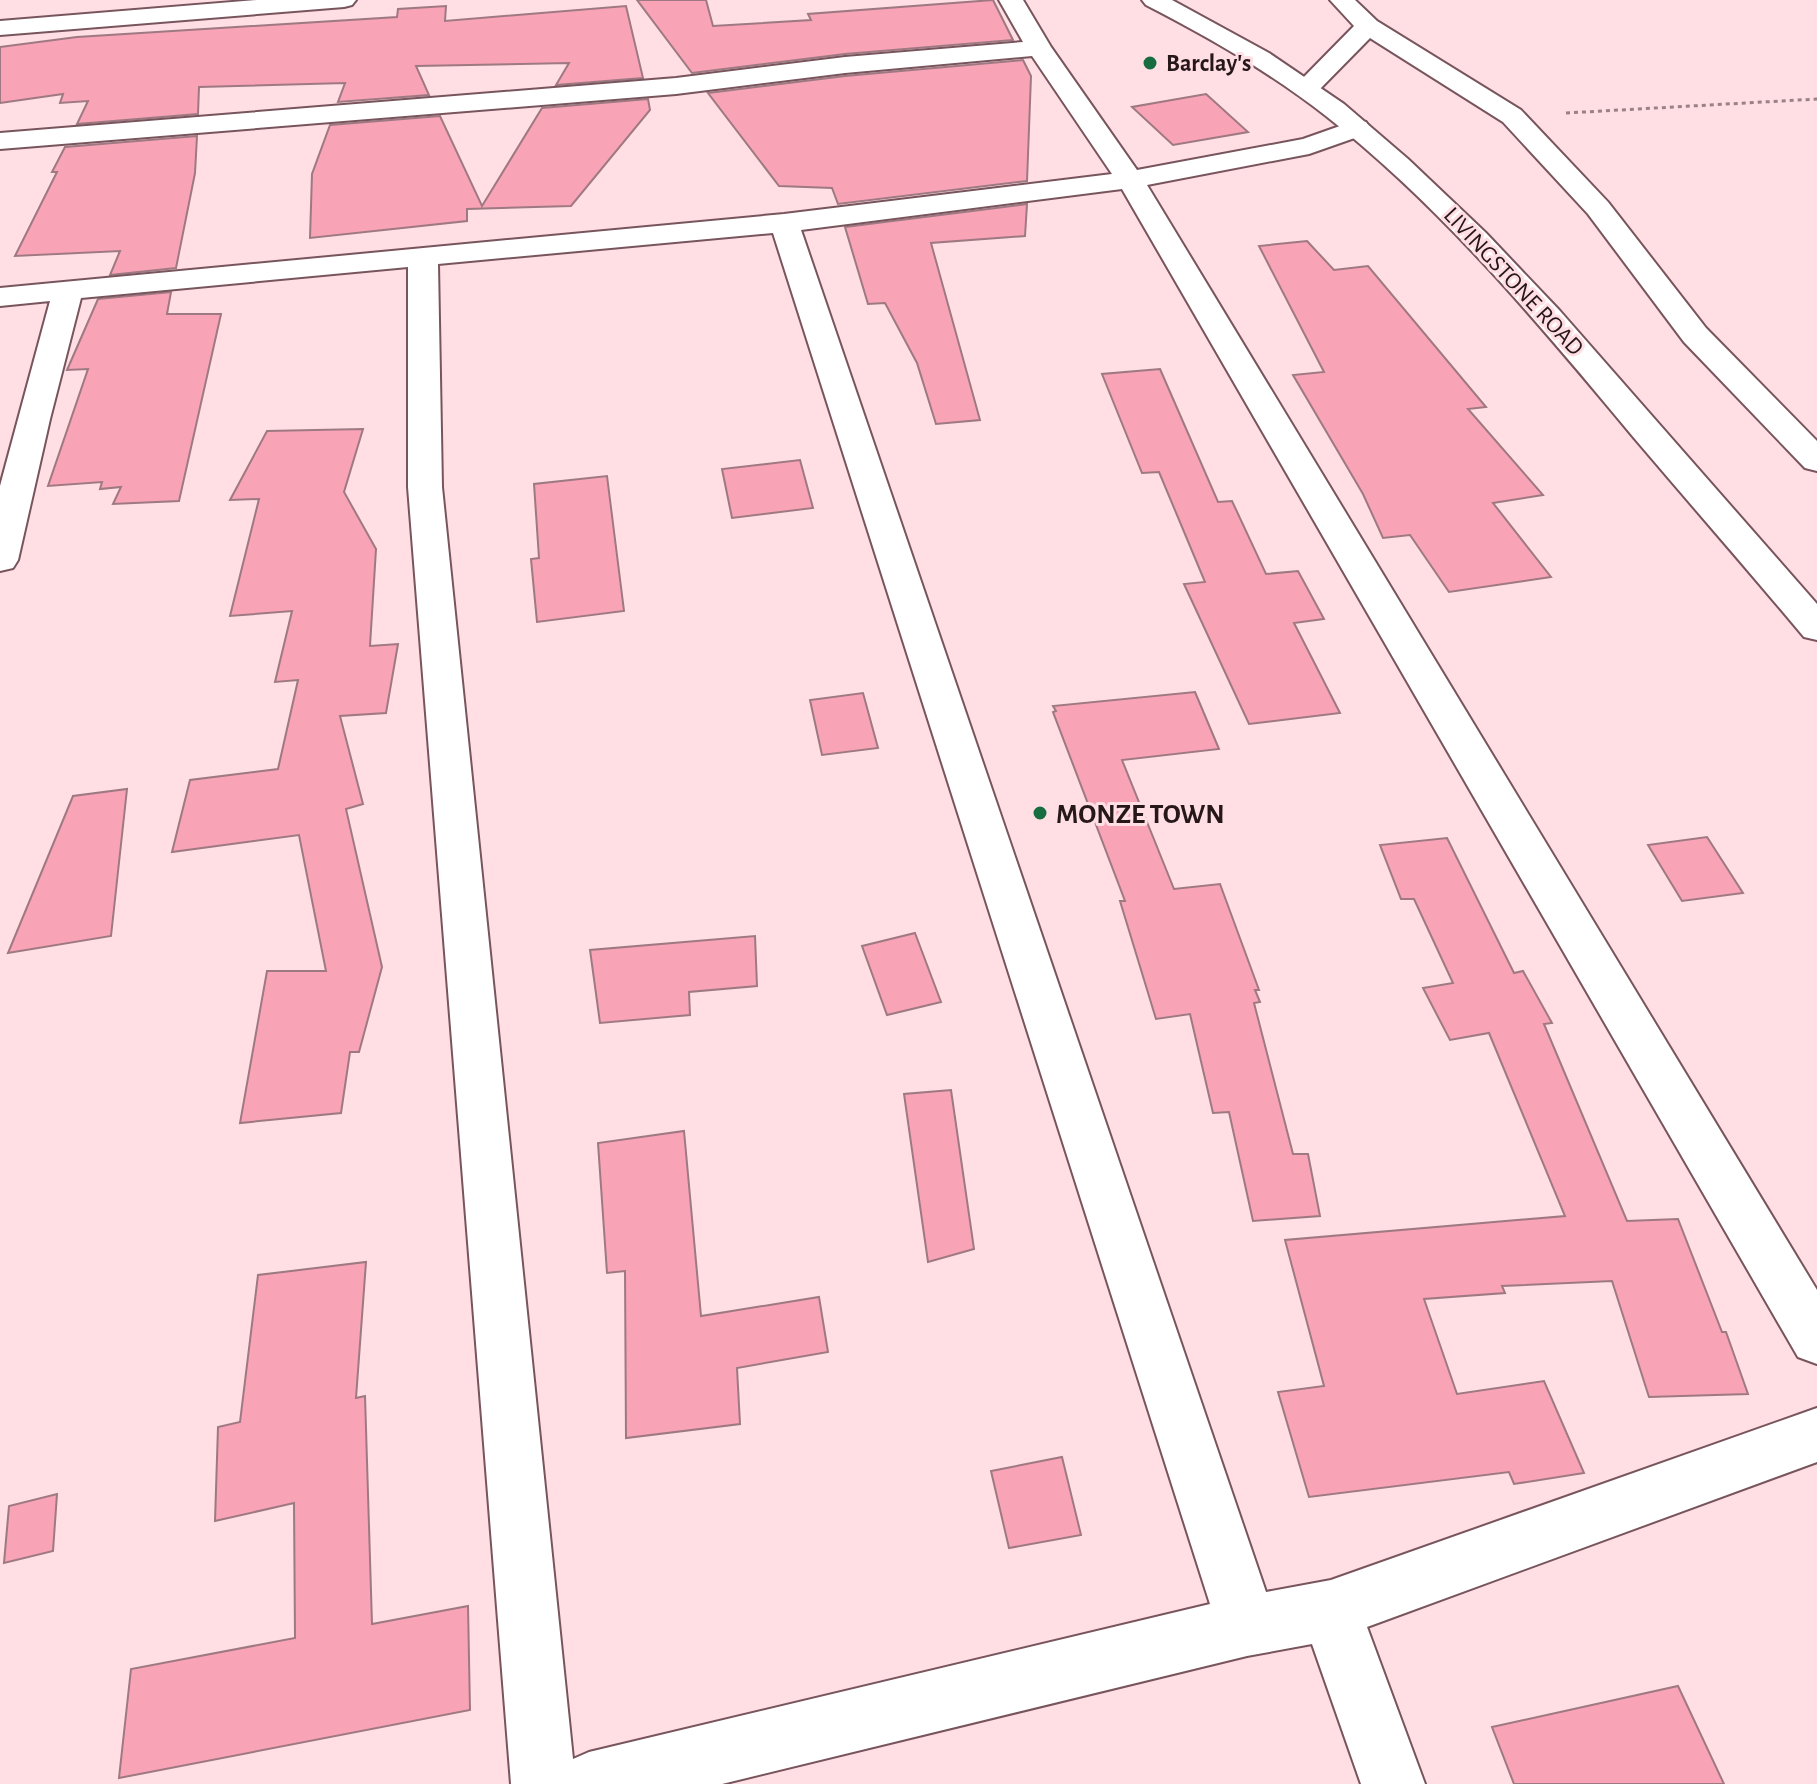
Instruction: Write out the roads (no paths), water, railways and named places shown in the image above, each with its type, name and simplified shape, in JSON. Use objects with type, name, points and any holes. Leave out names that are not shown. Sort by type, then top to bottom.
[{"type":"main road","points":[[0,28],[344,0]]},
{"type":"main road","points":[[1011,0],[1039,48],[1130,180],[1817,1339]]},
{"type":"main road","name":"LIVINGSTONE ROAD","points":[[1154,0],[1210,28],[1306,89],[1357,128],[1441,203],[1524,287],[1817,628]]},
{"type":"main road","points":[[1342,0],[1368,26],[1512,116],[1598,208],[1695,335],[1817,461]]},
{"type":"main road","points":[[1306,89],[1368,26]]},
{"type":"main road","points":[[0,141],[676,86],[845,65],[1039,48]]},
{"type":"main road","points":[[0,297],[784,223],[1130,180],[1309,146],[1357,128]]},
{"type":"main road","points":[[784,223],[1247,1626]]},
{"type":"main road","points":[[423,258],[425,487],[543,1784]]},
{"type":"main road","points":[[0,560],[33,419],[68,291]]},
{"type":"main road","points":[[589,1784],[1247,1626],[1331,1610],[1817,1435]]},
{"type":"main road","points":[[1331,1610],[1393,1784]]},
{"type":"place","name":"Barclay's","points":[[1150,63]]},
{"type":"place","name":"MONZE TOWN","points":[[1040,813]]}]
